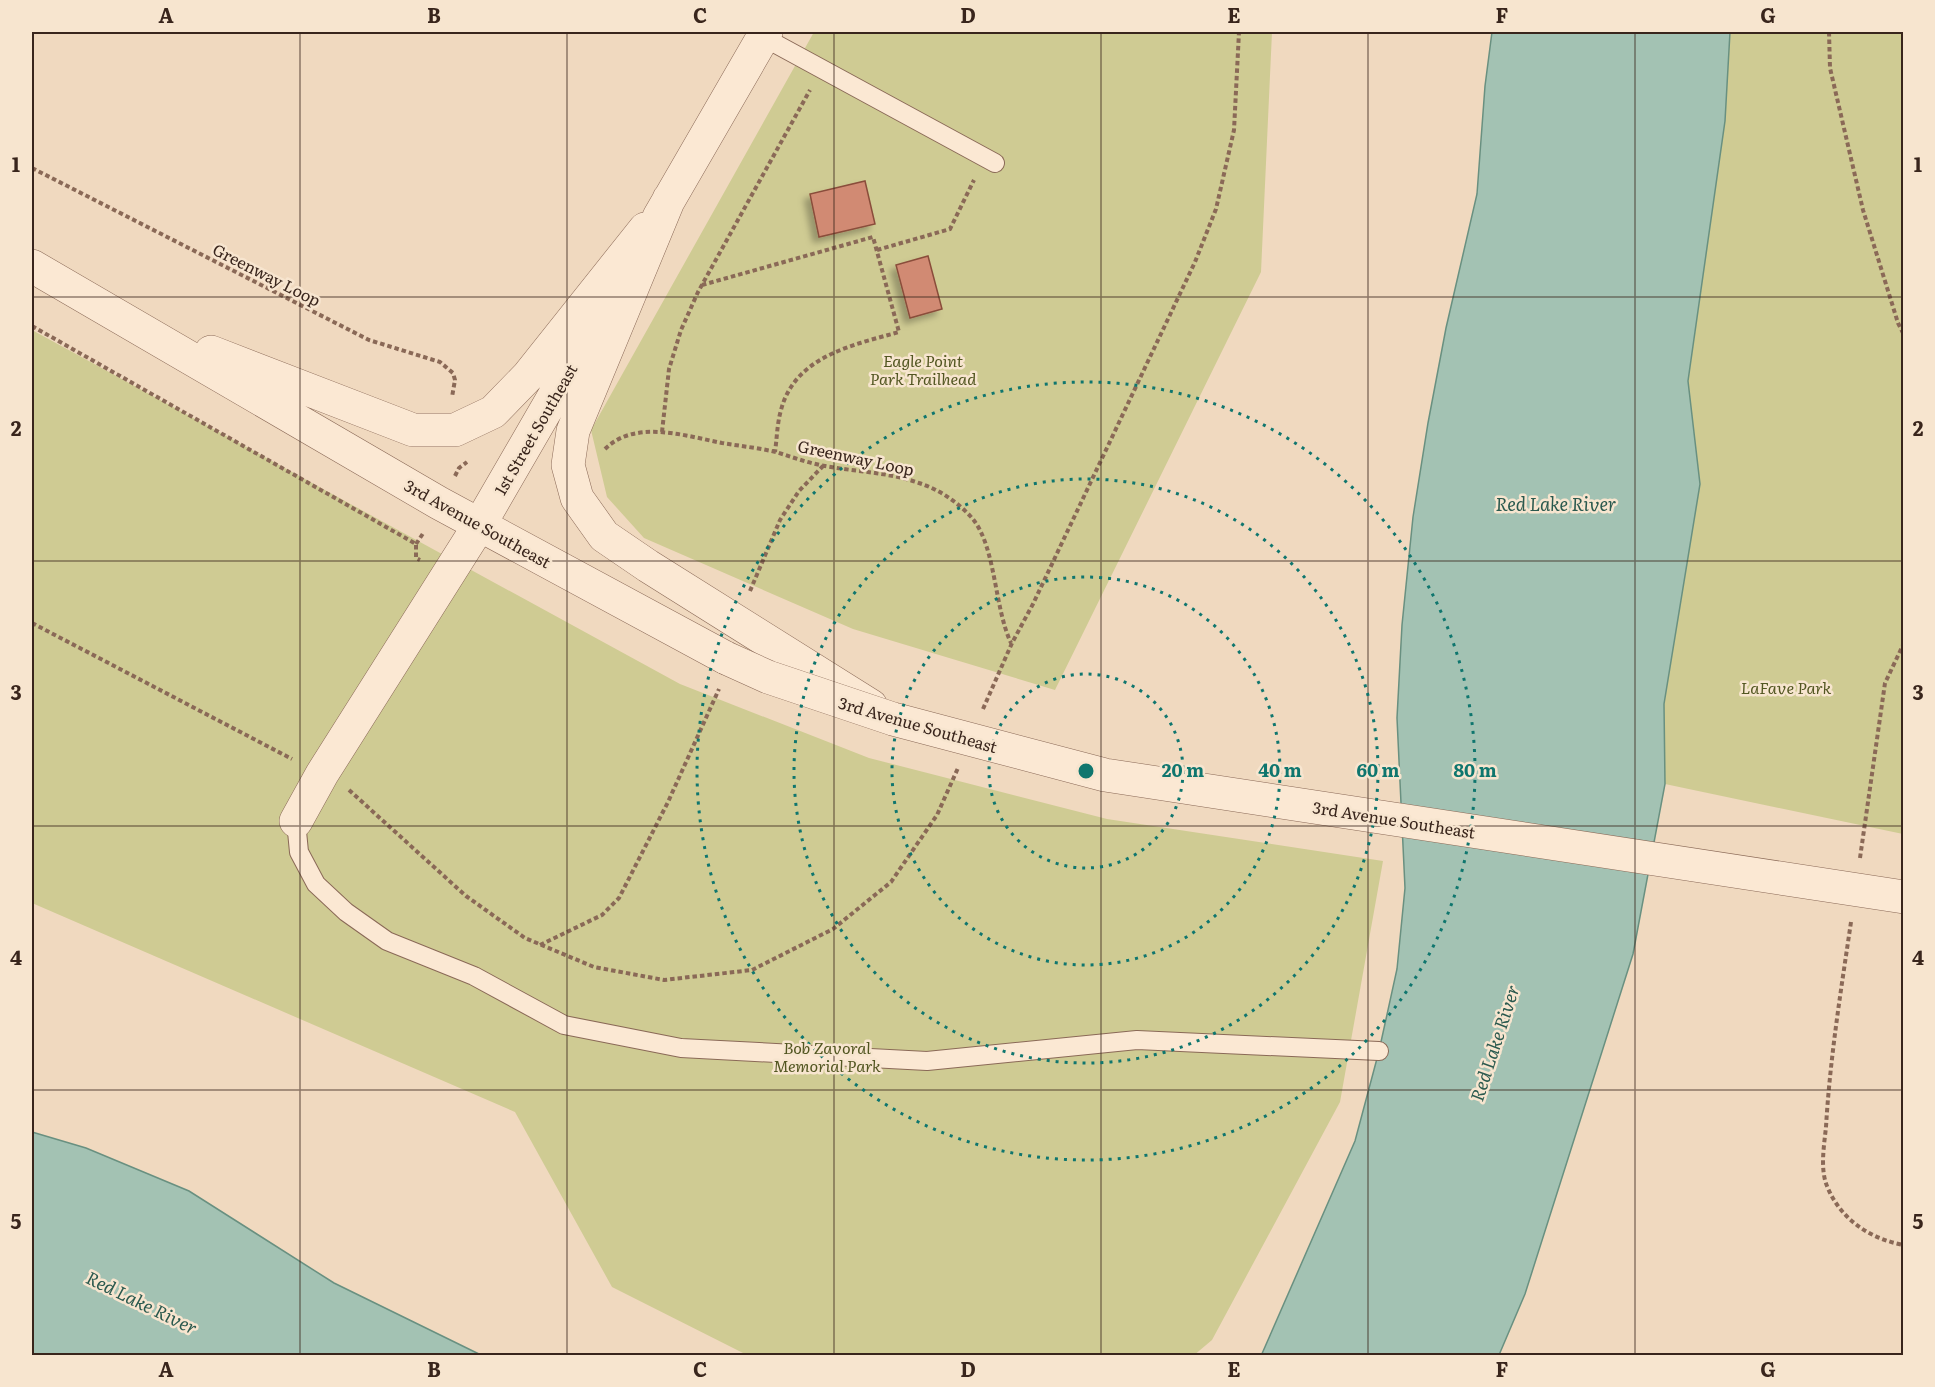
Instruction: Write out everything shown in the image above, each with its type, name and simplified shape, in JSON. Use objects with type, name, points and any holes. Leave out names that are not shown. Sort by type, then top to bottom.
[{"type":"street","name":"1st Street Southeast","points":[[296,821],[322,774],[480,524],[765,34]]},
{"type":"street","points":[[109,311],[413,430],[455,430],[493,412],[528,376],[669,199]]},
{"type":"street","points":[[669,199],[573,431],[568,465],[578,498],[604,536],[648,566],[893,719]]},
{"type":"street","name":"3rd Avenue Southeast","points":[[32,266],[439,503],[726,658],[768,677],[893,719],[1105,775],[1904,897]]},
{"type":"lane","points":[[765,34],[822,69],[990,160]]},
{"type":"lane","points":[[296,821],[299,852],[316,884],[346,912],[387,941],[474,976],[564,1025],[681,1048],[927,1061],[1137,1040],[1379,1051]]},
{"type":"path","points":[[979,719],[1012,643],[1033,604],[1190,273],[1216,209],[1234,130],[1239,32]]},
{"type":"path","points":[[1829,32],[1830,68],[1863,210],[1898,323],[1904,335]]},
{"type":"path","points":[[662,432],[669,369],[681,330],[702,285],[822,69]]},
{"type":"path","points":[[877,250],[950,229],[990,160]]},
{"type":"path","name":"Greenway Loop","points":[[32,168],[369,340],[440,363],[453,373],[455,380],[452,402]]},
{"type":"path","points":[[702,285],[873,237],[899,332],[848,346],[824,356],[804,371],[791,386],[781,409],[775,452]]},
{"type":"path","points":[[32,326],[416,544]]},
{"type":"path","name":"Greenway Loop","points":[[601,456],[605,448],[617,439],[632,434],[662,432],[775,452],[823,466],[887,473],[921,483],[951,499],[972,518],[983,537],[1004,628],[1012,643]]},
{"type":"path","points":[[453,479],[459,468],[466,462]]},
{"type":"path","points":[[741,624],[742,612],[780,520],[800,491],[823,466]]},
{"type":"path","points":[[416,558],[416,544],[424,532]]},
{"type":"path","points":[[32,623],[353,792],[466,896],[525,938],[594,967],[664,980],[752,970],[833,929],[891,882],[937,816],[961,762]]},
{"type":"path","points":[[1859,864],[1885,683],[1904,643]]},
{"type":"path","points":[[540,945],[602,915],[619,898],[668,802],[718,694],[726,658]]},
{"type":"path","points":[[1853,910],[1828,1094],[1823,1161],[1826,1184],[1837,1205],[1848,1219],[1862,1229],[1892,1243],[1904,1245]]},
{"type":"green space","name":"Eagle Point Park Trailhead","points":[[814,32],[1272,32],[1261,272],[1055,690],[853,629],[644,538],[607,497],[591,430]]},
{"type":"green space","name":"LaFave Park","points":[[1730,32],[1903,32],[1903,834],[1665,784],[1664,704],[1700,484],[1688,382],[1725,121]]},
{"type":"green space","name":"Bob Zavoral Memorial Park","points":[[32,330],[680,684],[869,758],[1107,819],[1383,861],[1340,1102],[1212,1340],[1193,1356],[747,1355],[612,1287],[515,1112],[32,903]]},
{"type":"water","name":"Red Lake River","points":[[1492,32],[1730,32],[1725,121],[1688,381],[1700,484],[1664,704],[1665,784],[1633,954],[1525,1294],[1499,1355],[1261,1356],[1355,1141],[1379,1051],[1397,969],[1405,888],[1397,718],[1402,625],[1413,517],[1428,423],[1446,328],[1477,194],[1485,86]]},
{"type":"water","name":"Red Lake River","points":[[32,1132],[86,1148],[189,1191],[334,1283],[481,1355],[32,1355]]},
{"type":"building","points":[[865,181],[875,224],[819,237],[810,194]]},
{"type":"building","points":[[928,256],[942,309],[910,318],[896,265]]}]
